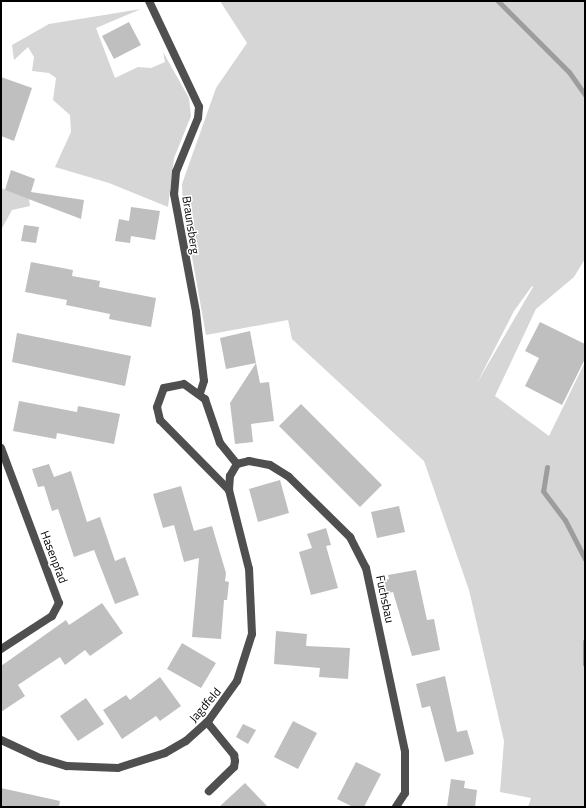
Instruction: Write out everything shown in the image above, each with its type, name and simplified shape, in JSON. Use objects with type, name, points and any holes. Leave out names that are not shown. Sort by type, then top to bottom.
[{"type":"street","name":"Braunsberg","points":[[149,1],[198,107],[198,118],[176,172],[174,194],[204,381],[200,393]]},
{"type":"street","points":[[229,490],[170,433],[157,414],[160,394],[170,385],[184,384],[200,393],[210,406],[220,443],[237,464]]},
{"type":"street","name":"Hasenpfad","points":[[1,448],[59,603],[52,616],[1,649]]},
{"type":"street","name":"Fuchsbau","points":[[237,464],[249,461],[270,465],[289,477],[350,537],[366,568],[405,752],[406,793],[396,807]]},
{"type":"street","name":"Jagdfeld","points":[[1,740],[34,756],[67,766],[118,768],[165,753],[186,741],[207,722],[228,697],[237,682],[252,634],[249,569],[229,490],[230,476],[237,464]]},
{"type":"street","points":[[207,722],[234,755],[235,761],[234,767],[209,791]]},
{"type":"shaded area","points":[[220,1],[585,1],[585,259],[574,277],[536,309],[495,396],[549,436],[585,362],[585,807],[528,807],[531,798],[500,792],[504,741],[469,590],[424,461],[292,339],[288,320],[206,335],[183,207],[182,184],[216,88],[247,43]],"holes":[[[532,286],[533,287],[477,383],[514,311]]]},
{"type":"shaded area","points":[[141,9],[96,28],[115,78],[138,67],[151,68],[165,62],[163,52],[189,98],[191,116],[174,158],[168,207],[109,183],[55,167],[71,132],[70,115],[53,100],[56,78],[49,73],[32,71],[34,57],[28,47],[14,60],[12,45],[49,24]]},
{"type":"shaded area","points":[[1,188],[29,199],[30,206],[12,210],[1,230]]},
{"type":"building","points":[[129,22],[141,45],[114,59],[102,36]]},
{"type":"building","points":[[1,77],[32,88],[14,141],[1,136]]},
{"type":"building","points":[[11,170],[35,179],[31,192],[84,200],[81,219],[5,190]]},
{"type":"building","points":[[131,207],[160,211],[155,240],[131,236],[130,243],[115,241],[119,219],[129,221]]},
{"type":"building","points":[[24,225],[39,227],[36,243],[21,241]]},
{"type":"building","points":[[31,262],[73,270],[72,276],[100,281],[99,287],[156,298],[151,327],[109,319],[110,314],[66,305],[67,300],[25,292]]},
{"type":"building","points":[[540,322],[585,344],[585,359],[562,405],[525,386],[539,358],[525,351]]},
{"type":"building","points":[[250,331],[256,363],[226,369],[220,338]]},
{"type":"building","points":[[17,333],[131,356],[125,386],[12,362]]},
{"type":"building","points":[[256,363],[260,383],[269,382],[274,421],[251,424],[253,442],[235,444],[230,403]]},
{"type":"building","points":[[19,401],[77,412],[78,406],[120,414],[114,444],[57,433],[56,439],[13,431]]},
{"type":"building","points":[[301,404],[382,485],[360,507],[279,426]]},
{"type":"building","points":[[49,464],[54,477],[71,471],[87,522],[100,517],[115,561],[125,557],[139,595],[115,604],[94,550],[74,557],[58,509],[52,511],[44,486],[38,487],[32,469]]},
{"type":"building","points":[[280,480],[289,513],[258,522],[249,489]]},
{"type":"building","points":[[181,486],[194,531],[212,526],[226,573],[225,581],[229,582],[227,600],[224,600],[221,639],[192,637],[199,558],[184,562],[174,525],[163,528],[153,494]]},
{"type":"building","points":[[399,506],[405,532],[377,538],[371,512]]},
{"type":"building","points":[[326,528],[331,545],[326,546],[338,588],[311,595],[299,552],[312,548],[307,534]]},
{"type":"building","points":[[416,570],[427,620],[434,619],[440,650],[412,656],[393,592],[383,594],[380,581],[389,579],[388,575]]},
{"type":"building","points":[[102,603],[123,633],[90,656],[85,650],[65,665],[60,657],[18,685],[25,696],[1,712],[1,666],[66,620],[69,625]]},
{"type":"building","points":[[276,631],[307,634],[306,646],[350,648],[348,679],[319,677],[320,668],[274,664]]},
{"type":"building","points":[[182,643],[216,663],[201,688],[167,669]]},
{"type":"building","points":[[445,676],[457,732],[467,730],[474,754],[445,762],[430,706],[422,708],[416,684]]},
{"type":"building","points":[[160,677],[181,706],[160,721],[156,716],[122,739],[103,710],[126,695],[130,700]]},
{"type":"building","points":[[86,698],[104,724],[78,741],[60,716]]},
{"type":"building","points":[[293,721],[317,733],[298,769],[274,757]]},
{"type":"building","points":[[243,724],[256,730],[248,744],[236,737]]},
{"type":"building","points":[[356,762],[381,774],[364,807],[353,807],[337,799]]},
{"type":"building","points":[[451,779],[465,781],[464,788],[477,790],[475,807],[447,807]]},
{"type":"building","points":[[245,783],[268,807],[219,807]]},
{"type":"building","points":[[1,788],[60,801],[59,807],[1,807]]},
{"type":"waterway","points":[[498,1],[569,72],[585,95]]},
{"type":"waterway","points":[[547,467],[543,491],[565,520],[585,559]]},
{"type":"waterway","points":[[585,641],[585,664]]}]
